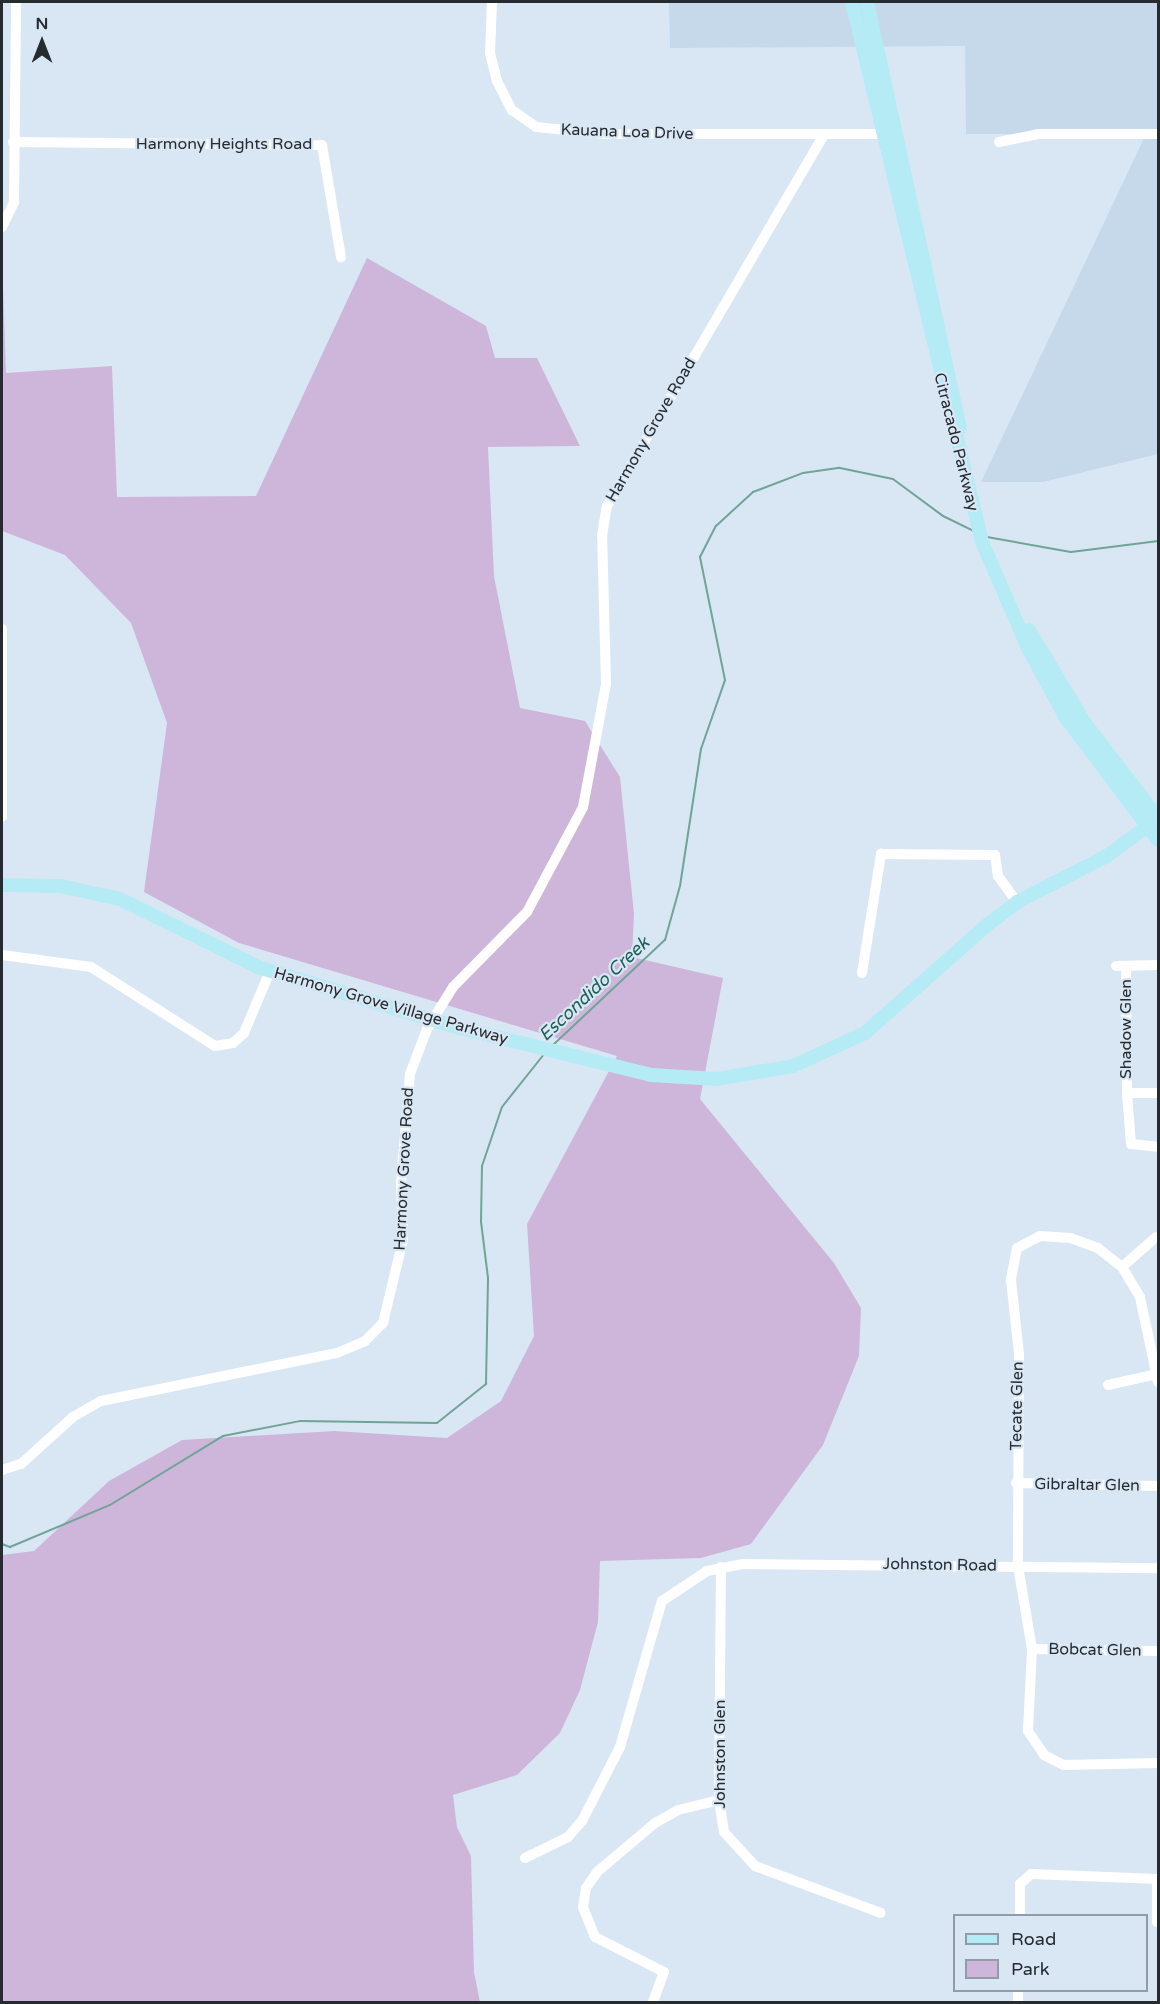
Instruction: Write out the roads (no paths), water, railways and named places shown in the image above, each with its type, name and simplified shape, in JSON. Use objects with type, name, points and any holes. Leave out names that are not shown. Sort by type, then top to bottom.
[{"type":"main road","name":"Citracado Parkway","points":[[852,2],[889,134],[975,507],[1014,610],[1066,718],[1155,821],[1158,840]]},
{"type":"main road","name":"Citracado Parkway","points":[[867,2],[889,134]]},
{"type":"main road","name":"Harmony Grove Village Parkway","points":[[2,885],[46,885],[113,897],[270,970],[460,1028],[583,1059],[681,1079],[717,1079],[793,1066],[865,1033],[1017,902],[1107,856],[1155,821]]},
{"type":"street","points":[[2,227],[14,202],[16,2]]},
{"type":"street","name":"Kauana Loa Drive","points":[[492,2],[490,54],[497,81],[512,110],[536,127],[606,134],[824,134]]},
{"type":"street","points":[[824,134],[889,134]]},
{"type":"street","name":"Harmony Grove Road","points":[[2,1470],[21,1464],[73,1417],[101,1401],[337,1353],[375,1333],[388,1311],[403,1240],[401,1184],[410,1074],[431,1019],[461,979],[514,930],[573,830],[589,782],[606,684],[602,536],[607,506],[824,134]]},
{"type":"street","points":[[999,142],[1039,134],[1158,134]]},
{"type":"street","name":"Harmony Heights Road","points":[[13,142],[322,145],[342,257]]},
{"type":"street","points":[[2,629],[2,817]]},
{"type":"street","points":[[862,973],[881,854],[995,855],[998,876],[1017,902]]},
{"type":"street","points":[[2,956],[91,967],[215,1046],[233,1043],[244,1033],[270,970]]},
{"type":"street","name":"Shadow Glen","points":[[1158,966],[1121,966],[1131,1144],[1158,1147]]},
{"type":"street","name":"Shadow Glen","points":[[1127,1093],[1158,1093]]},
{"type":"street","name":"Tecate Glen","points":[[1122,1267],[1098,1248],[1070,1238],[1040,1236],[1017,1248],[1010,1268],[1019,1354],[1016,1483],[1018,1566],[1032,1648],[1028,1731],[1037,1749],[1054,1761],[1074,1767],[1158,1763]]},
{"type":"street","points":[[1108,1385],[1158,1378],[1140,1297],[1122,1267],[1156,1237]]},
{"type":"street","name":"Gibraltar Glen","points":[[1016,1483],[1158,1486]]},
{"type":"street","points":[[525,1858],[568,1837],[582,1821],[620,1747],[662,1601],[678,1586],[721,1567]]},
{"type":"street","name":"Johnston Road","points":[[721,1567],[1158,1568]]},
{"type":"street","name":"Johnston Glen","points":[[721,1567],[718,1800],[724,1832],[755,1866],[881,1913]]},
{"type":"street","name":"Bobcat Glen","points":[[1032,1648],[1158,1651]]},
{"type":"street","points":[[653,2002],[664,1972],[595,1938],[583,1907],[586,1888],[597,1872],[655,1824],[678,1810],[718,1800]]},
{"type":"street","points":[[1020,1914],[1023,1877],[1158,1879],[1156,1922]]},
{"type":"waterway","name":"Escondido Creek","points":[[553,1045],[665,940],[680,886],[701,749],[725,680],[700,557],[716,526],[753,492],[803,473],[840,468],[893,479],[943,516],[974,531]]},
{"type":"waterway","name":"Escondido Creek","points":[[987,537],[1071,552],[1158,541]]},
{"type":"waterway","name":"Escondido Creek","points":[[2,1544],[10,1547],[110,1505],[223,1436],[300,1421],[437,1423],[486,1384],[488,1278],[481,1222],[482,1166],[502,1107],[545,1053]]}]
